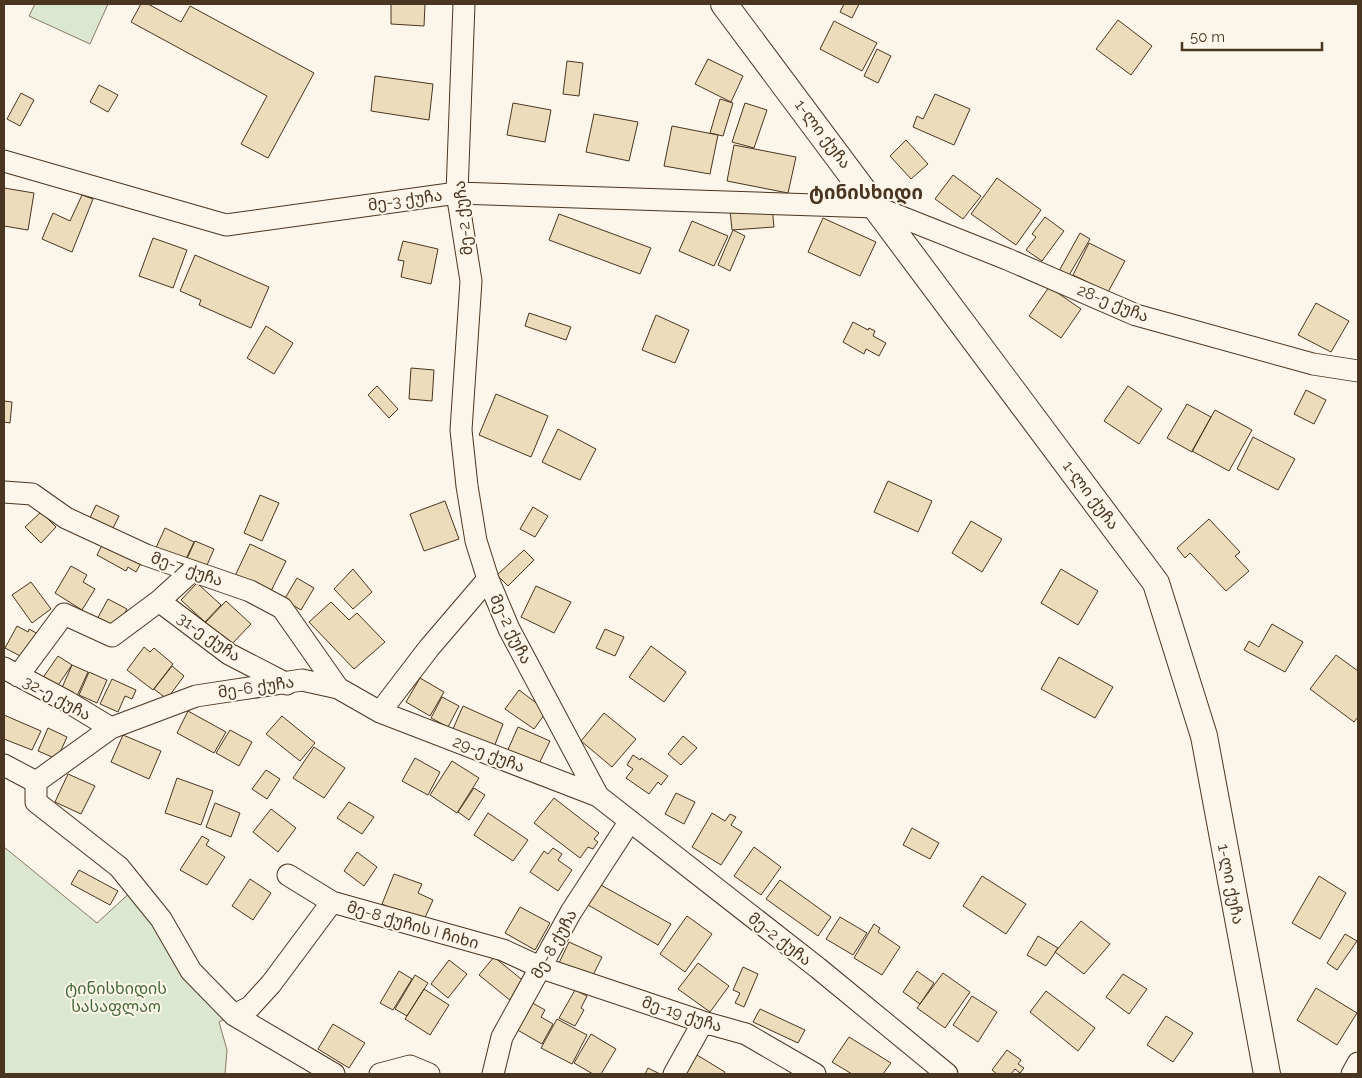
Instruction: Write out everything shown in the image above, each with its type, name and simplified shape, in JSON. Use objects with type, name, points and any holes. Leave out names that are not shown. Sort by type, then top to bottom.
[{"type":"main road","name":"1-ლი ქუჩა","points":[[724,4],[1156,583],[1204,736],[1267,1074]]},
{"type":"street","name":"მე-2 ქუჩა","points":[[464,4],[457,193],[471,281],[461,430],[466,486],[476,541],[488,579],[509,629],[598,796],[810,962],[947,1074]]},
{"type":"street","name":"მე-3 ქუჩა","points":[[4,161],[203,220],[226,225],[457,193],[876,207]]},
{"type":"street","name":"28-ე ქუჩა","points":[[876,207],[1007,259],[1136,315],[1313,364],[1358,371]]},
{"type":"street","name":"მე-7 ქუჩა","points":[[4,492],[32,494],[66,518],[146,555],[250,591],[282,608],[338,688]]},
{"type":"street","points":[[11,672],[64,614],[112,636],[159,601],[192,571]]},
{"type":"street","points":[[380,712],[428,648],[488,579]]},
{"type":"street","name":"31-ე ქუჩა","points":[[159,601],[229,654],[287,684]]},
{"type":"street","name":"32-ე ქუჩა","points":[[11,672],[68,702],[111,728]]},
{"type":"street","name":"მე-6 ქუჩა","points":[[36,782],[111,728],[196,696],[287,684],[302,680],[338,688],[380,712]]},
{"type":"street","name":"29-ე ქუჩა","points":[[380,712],[598,796]]},
{"type":"street","points":[[4,765],[36,782],[36,802],[118,867],[161,919],[191,971],[234,1015],[334,1074]]},
{"type":"street","name":"მე-8 ქუჩა","points":[[493,1074],[502,1037],[542,968],[571,912],[630,820]]},
{"type":"street","name":"მე-8 ქუჩის I ჩიხი","points":[[288,875],[332,902],[503,950],[542,968]]},
{"type":"street","points":[[234,1015],[250,1007],[271,984],[332,902]]},
{"type":"street","name":"მე-19 ქუჩა","points":[[542,968],[704,1022],[746,1034],[815,1074]]},
{"type":"street","points":[[674,1074],[704,1022]]},
{"type":"street","points":[[1352,1074],[1358,1064]]},
{"type":"street","points":[[380,1074],[410,1066],[429,1074]]},
{"type":"green space","points":[[35,4],[108,4],[90,44],[29,16]]},
{"type":"green space","name":"ტინისხიდის სასაფლაო","points":[[4,847],[97,923],[135,888],[234,1015],[219,1022],[227,1050],[225,1074],[4,1074]]},
{"type":"building","points":[[141,4],[148,4],[181,22],[190,6],[314,73],[268,158],[241,144],[267,96],[131,22]]},
{"type":"building","points":[[391,4],[425,4],[424,26],[391,24]]},
{"type":"building","points":[[844,4],[859,4],[852,18],[840,12]]},
{"type":"building","points":[[1118,20],[1152,46],[1131,75],[1096,49]]},
{"type":"building","points":[[834,21],[877,43],[862,71],[820,49]]},
{"type":"building","points":[[877,49],[891,56],[878,83],[864,76]]},
{"type":"building","points":[[708,59],[743,76],[731,102],[695,84]]},
{"type":"building","points":[[567,61],[583,63],[579,96],[563,94]]},
{"type":"building","points":[[375,76],[433,84],[429,120],[371,111]]},
{"type":"building","points":[[99,85],[118,95],[108,112],[90,102]]},
{"type":"building","points":[[21,93],[34,100],[20,126],[7,119]]},
{"type":"building","points":[[935,94],[970,109],[954,145],[913,127],[917,116],[923,119]]},
{"type":"building","points":[[720,99],[733,103],[723,136],[710,133]]},
{"type":"building","points":[[513,103],[551,110],[545,142],[507,135]]},
{"type":"building","points":[[745,103],[767,110],[754,148],[732,142]]},
{"type":"building","points":[[594,114],[638,122],[629,161],[586,152]]},
{"type":"building","points":[[672,126],[718,135],[710,174],[664,166]]},
{"type":"building","points":[[906,140],[928,164],[911,179],[890,156]]},
{"type":"building","points":[[734,145],[796,157],[788,193],[727,181]]},
{"type":"building","points":[[953,175],[981,196],[963,219],[935,199]]},
{"type":"building","points":[[997,178],[1041,210],[1016,245],[971,214]]},
{"type":"building","points":[[4,188],[34,193],[28,230],[4,226]]},
{"type":"building","points":[[82,195],[93,199],[72,252],[42,239],[53,213],[70,221]]},
{"type":"building","points":[[772,207],[774,227],[732,230],[730,210]]},
{"type":"building","points":[[559,214],[651,248],[640,274],[549,240]]},
{"type":"building","points":[[1045,217],[1064,231],[1042,261],[1026,250],[1036,237],[1032,234]]},
{"type":"building","points":[[823,218],[876,242],[860,276],[808,252]]},
{"type":"building","points":[[692,221],[728,236],[714,266],[679,251]]},
{"type":"building","points":[[733,230],[745,236],[730,271],[718,265]]},
{"type":"building","points":[[1080,233],[1090,239],[1068,277],[1059,271]]},
{"type":"building","points":[[153,238],[187,250],[173,288],[139,276]]},
{"type":"building","points":[[403,241],[438,249],[431,284],[401,277],[404,261],[398,260]]},
{"type":"building","points":[[1089,243],[1125,261],[1108,292],[1073,275]]},
{"type":"building","points":[[195,255],[269,287],[251,328],[199,305],[201,300],[180,291]]},
{"type":"building","points":[[1049,287],[1081,309],[1061,338],[1029,316]]},
{"type":"building","points":[[1316,303],[1349,321],[1331,352],[1298,335]]},
{"type":"building","points":[[529,313],[571,327],[566,340],[525,326]]},
{"type":"building","points":[[656,315],[689,330],[675,363],[642,350]]},
{"type":"building","points":[[853,322],[868,330],[869,328],[875,331],[873,336],[886,343],[879,356],[866,349],[864,354],[843,342]]},
{"type":"building","points":[[266,326],[293,343],[274,374],[247,358]]},
{"type":"building","points":[[411,368],[434,370],[432,401],[409,399]]},
{"type":"building","points":[[377,386],[398,409],[389,418],[368,395]]},
{"type":"building","points":[[1128,386],[1162,409],[1139,444],[1104,421]]},
{"type":"building","points":[[1306,390],[1326,400],[1314,424],[1294,414]]},
{"type":"building","points":[[496,394],[548,416],[531,457],[479,435]]},
{"type":"building","points":[[4,401],[12,402],[10,423],[4,422]]},
{"type":"building","points":[[1187,404],[1211,417],[1192,452],[1167,438]]},
{"type":"building","points":[[1215,410],[1252,430],[1229,471],[1192,451]]},
{"type":"building","points":[[558,429],[596,449],[580,480],[542,462]]},
{"type":"building","points":[[1253,437],[1295,459],[1278,490],[1237,469]]},
{"type":"building","points":[[888,481],[932,501],[918,532],[874,512]]},
{"type":"building","points":[[260,495],[279,503],[262,541],[244,533]]},
{"type":"building","points":[[445,501],[459,539],[424,551],[410,514]]},
{"type":"building","points":[[96,505],[119,516],[111,532],[88,522]]},
{"type":"building","points":[[533,507],[548,516],[535,537],[520,529]]},
{"type":"building","points":[[41,512],[56,527],[41,543],[25,527]]},
{"type":"building","points":[[1209,519],[1240,552],[1235,556],[1249,571],[1226,591],[1190,553],[1185,558],[1177,548]]},
{"type":"building","points":[[971,521],[1002,539],[982,572],[952,553]]},
{"type":"building","points":[[165,528],[194,542],[184,563],[155,550]]},
{"type":"building","points":[[104,541],[142,561],[136,572],[128,567],[126,571],[97,555]]},
{"type":"building","points":[[195,541],[214,549],[204,572],[185,563]]},
{"type":"building","points":[[250,544],[286,561],[270,593],[235,576]]},
{"type":"building","points":[[524,550],[534,560],[508,586],[497,575]]},
{"type":"building","points":[[71,566],[87,575],[83,582],[95,589],[82,610],[55,593]]},
{"type":"building","points":[[353,569],[372,592],[353,609],[334,589]]},
{"type":"building","points":[[1061,569],[1098,591],[1078,625],[1041,603]]},
{"type":"building","points":[[297,578],[314,588],[301,610],[284,600]]},
{"type":"building","points":[[31,582],[51,609],[32,623],[12,595]]},
{"type":"building","points":[[197,583],[221,605],[205,622],[181,600]]},
{"type":"building","points":[[536,586],[571,602],[554,633],[521,617]]},
{"type":"building","points":[[108,599],[127,609],[115,632],[96,621]]},
{"type":"building","points":[[226,601],[251,624],[230,646],[205,623]]},
{"type":"building","points":[[331,602],[349,620],[357,613],[385,642],[354,669],[309,622]]},
{"type":"building","points":[[1272,624],[1303,642],[1285,672],[1244,650],[1249,641],[1259,647]]},
{"type":"building","points":[[17,626],[28,632],[29,629],[38,634],[24,658],[5,648]]},
{"type":"building","points":[[605,629],[624,637],[615,656],[596,648]]},
{"type":"building","points":[[651,646],[686,672],[664,702],[629,677]]},
{"type":"building","points":[[144,647],[150,652],[154,648],[173,664],[153,690],[127,670]]},
{"type":"building","points":[[1336,655],[1358,671],[1358,717],[1354,722],[1310,689]]},
{"type":"building","points":[[58,656],[72,665],[56,688],[42,679]]},
{"type":"building","points":[[1059,657],[1113,687],[1095,718],[1041,689]]},
{"type":"building","points":[[72,665],[88,672],[77,696],[61,690]]},
{"type":"building","points":[[172,666],[184,676],[167,699],[154,689]]},
{"type":"building","points":[[89,672],[107,680],[97,703],[79,695]]},
{"type":"building","points":[[420,678],[444,692],[430,716],[406,702]]},
{"type":"building","points":[[112,679],[136,690],[132,699],[125,696],[118,712],[100,704]]},
{"type":"building","points":[[519,690],[547,711],[534,729],[505,709]]},
{"type":"building","points":[[442,697],[459,706],[448,727],[431,718]]},
{"type":"building","points":[[463,706],[503,724],[494,747],[453,729]]},
{"type":"building","points":[[188,711],[226,732],[214,753],[177,733]]},
{"type":"building","points":[[604,713],[636,739],[612,767],[581,741]]},
{"type":"building","points":[[4,715],[41,731],[32,750],[4,739]]},
{"type":"building","points":[[282,716],[315,743],[300,761],[266,734]]},
{"type":"building","points":[[518,727],[550,741],[537,768],[506,754]]},
{"type":"building","points":[[48,728],[67,737],[57,759],[38,751]]},
{"type":"building","points":[[230,730],[252,742],[239,766],[216,753]]},
{"type":"building","points":[[123,735],[161,751],[149,779],[111,762]]},
{"type":"building","points":[[683,736],[697,748],[681,765],[668,754]]},
{"type":"building","points":[[314,747],[345,768],[324,798],[293,778]]},
{"type":"building","points":[[633,755],[640,760],[641,758],[668,776],[661,785],[658,782],[649,794],[626,778],[633,769],[627,765]]},
{"type":"building","points":[[415,758],[440,772],[428,795],[402,781]]},
{"type":"building","points":[[452,761],[479,778],[457,813],[430,795]]},
{"type":"building","points":[[266,770],[280,779],[267,799],[252,789]]},
{"type":"building","points":[[68,774],[95,786],[81,814],[55,802]]},
{"type":"building","points":[[177,778],[213,791],[201,825],[165,813]]},
{"type":"building","points":[[474,788],[485,795],[469,820],[458,812]]},
{"type":"building","points":[[676,793],[695,802],[684,824],[665,814]]},
{"type":"building","points":[[554,798],[599,833],[594,839],[598,842],[593,849],[588,847],[580,858],[534,823]]},
{"type":"building","points":[[349,802],[374,817],[362,834],[337,818]]},
{"type":"building","points":[[215,803],[240,813],[231,837],[206,827]]},
{"type":"building","points":[[271,809],[296,828],[278,852],[253,832]]},
{"type":"building","points":[[488,813],[528,840],[513,861],[474,835]]},
{"type":"building","points":[[712,813],[725,821],[730,814],[736,817],[731,825],[742,832],[721,865],[692,847]]},
{"type":"building","points":[[912,828],[939,843],[930,859],[903,845]]},
{"type":"building","points":[[202,836],[209,840],[206,845],[225,857],[207,885],[180,870]]},
{"type":"building","points":[[754,847],[781,867],[761,895],[734,876]]},
{"type":"building","points":[[553,848],[562,854],[558,860],[572,870],[558,891],[530,872],[544,851],[548,854]]},
{"type":"building","points":[[357,852],[377,867],[364,886],[344,871]]},
{"type":"building","points":[[79,870],[118,891],[110,905],[71,884]]},
{"type":"building","points":[[394,874],[422,884],[418,893],[433,900],[423,922],[382,904]]},
{"type":"building","points":[[982,876],[1026,904],[1006,934],[963,906]]},
{"type":"building","points":[[1319,876],[1346,893],[1320,939],[1292,923]]},
{"type":"building","points":[[250,879],[271,893],[253,920],[232,906]]},
{"type":"building","points":[[780,880],[831,917],[818,936],[766,899]]},
{"type":"building","points":[[599,884],[671,924],[658,945],[588,905]]},
{"type":"building","points":[[520,907],[550,923],[535,950],[505,933]]},
{"type":"building","points":[[687,916],[712,934],[685,972],[660,954]]},
{"type":"building","points":[[840,917],[867,933],[853,955],[826,939]]},
{"type":"building","points":[[1081,921],[1110,944],[1084,974],[1055,952]]},
{"type":"building","points":[[874,924],[880,928],[878,932],[900,947],[882,975],[854,958]]},
{"type":"building","points":[[1345,934],[1357,941],[1337,970],[1327,963]]},
{"type":"building","points":[[1038,936],[1058,948],[1046,966],[1027,955]]},
{"type":"building","points":[[569,942],[602,957],[591,979],[559,963]]},
{"type":"building","points":[[494,957],[526,983],[511,1001],[479,975]]},
{"type":"building","points":[[449,960],[467,974],[448,998],[431,984]]},
{"type":"building","points":[[698,963],[729,986],[710,1012],[678,989]]},
{"type":"building","points":[[743,967],[758,974],[744,1007],[735,1003],[740,993],[733,990]]},
{"type":"building","points":[[399,971],[412,979],[393,1010],[380,1003]]},
{"type":"building","points":[[917,971],[934,983],[920,1004],[903,992]]},
{"type":"building","points":[[943,973],[970,992],[945,1028],[917,1008]]},
{"type":"building","points":[[1123,974],[1147,989],[1129,1014],[1106,997]]},
{"type":"building","points":[[415,975],[428,983],[407,1016],[395,1009]]},
{"type":"building","points":[[1316,988],[1357,1013],[1337,1045],[1297,1020]]},
{"type":"building","points":[[424,989],[449,1005],[430,1035],[405,1019]]},
{"type":"building","points":[[575,990],[587,996],[581,1008],[584,1010],[575,1026],[559,1018]]},
{"type":"building","points":[[1046,991],[1095,1028],[1078,1051],[1030,1012]]},
{"type":"building","points":[[972,996],[997,1012],[978,1042],[953,1025]]},
{"type":"building","points":[[529,1001],[545,1010],[541,1017],[553,1024],[542,1044],[514,1028]]},
{"type":"building","points":[[760,1009],[805,1030],[798,1043],[753,1022]]},
{"type":"building","points":[[1166,1016],[1193,1033],[1173,1062],[1147,1045]]},
{"type":"building","points":[[557,1019],[587,1035],[572,1064],[541,1048]]},
{"type":"building","points":[[333,1024],[365,1043],[349,1068],[318,1049]]},
{"type":"building","points":[[591,1034],[616,1049],[601,1074],[593,1074],[574,1063]]},
{"type":"building","points":[[849,1037],[891,1063],[883,1074],[852,1074],[832,1062]]},
{"type":"building","points":[[1007,1050],[1021,1060],[1018,1064],[1024,1068],[1020,1073],[1015,1069],[1011,1074],[997,1074],[992,1070]]},
{"type":"building","points":[[692,1052],[725,1072],[724,1074],[678,1074]]},
{"type":"building","points":[[648,1068],[660,1074],[645,1074]]},
{"type":"district","name":"ტინისხიდი","points":[[866,192]]}]
